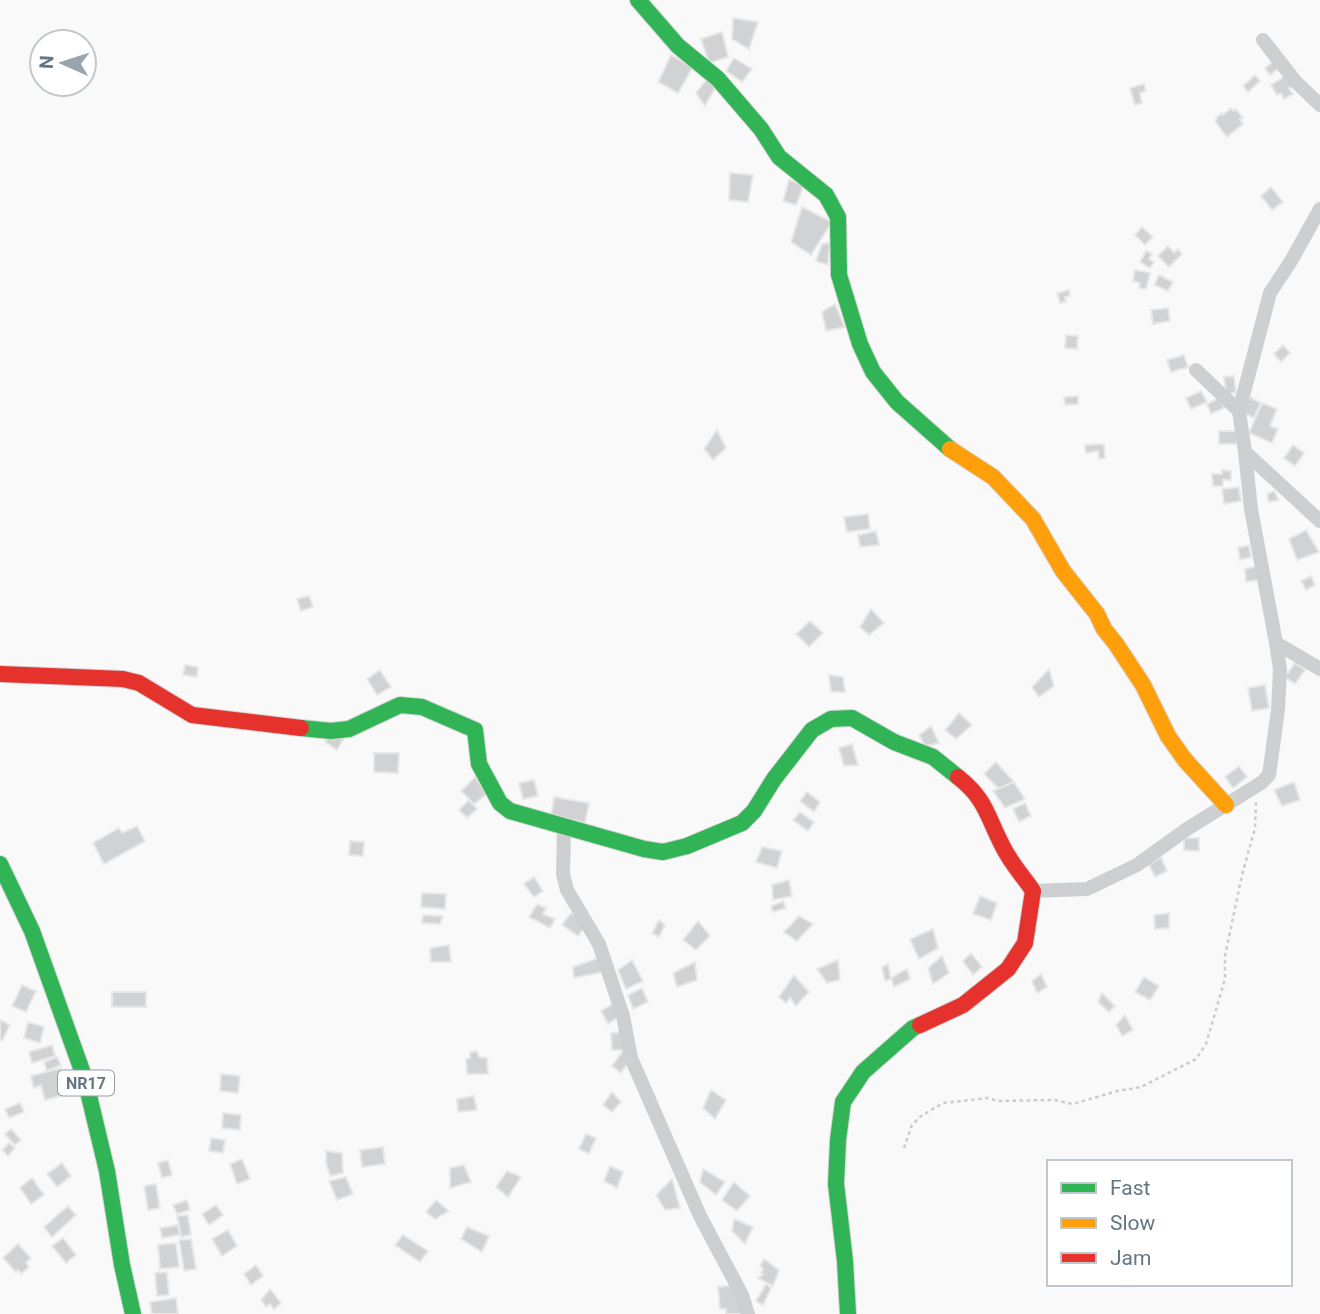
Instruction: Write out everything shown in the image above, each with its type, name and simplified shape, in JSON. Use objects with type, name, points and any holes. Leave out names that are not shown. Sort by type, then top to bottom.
[{"type":"street","points":[[638,0],[678,46],[718,79],[761,129],[779,157],[826,195],[838,217],[839,275],[860,344],[873,372],[897,402],[955,453],[993,477],[1033,519],[1063,570],[1097,614],[1104,629],[1143,685],[1168,736],[1185,760],[1226,805]]},
{"type":"street","points":[[1263,40],[1295,80],[1320,105]]},
{"type":"street","points":[[1033,891],[1087,890],[1137,865],[1187,829],[1261,783],[1269,775],[1278,710],[1280,669],[1251,509],[1239,411],[1270,293],[1320,209]]},
{"type":"street","points":[[1196,370],[1239,411]]},
{"type":"street","points":[[1245,452],[1320,521]]},
{"type":"street","points":[[1276,643],[1320,669]]},
{"type":"street","points":[[0,674],[123,679],[139,683],[192,715],[331,731],[349,729],[400,705],[422,707],[475,730],[479,764],[500,803],[510,811],[663,852],[687,846],[742,823],[754,811],[774,779],[812,730],[831,719],[852,718],[894,742],[933,757],[972,788],[983,803],[1003,848],[1033,891],[1025,943],[1008,969],[963,1005],[913,1028],[863,1072],[843,1102],[836,1185],[848,1314]]},
{"type":"street","points":[[564,827],[563,874],[567,890],[599,944],[624,1016],[631,1058],[699,1216],[742,1295],[748,1314]]},
{"type":"street","name":"NR17","points":[[0,864],[32,931],[85,1079],[107,1171],[133,1314]]},
{"type":"path","points":[[904,1148],[912,1125],[943,1104],[988,1098],[997,1101],[1055,1100],[1073,1104],[1141,1087],[1196,1059],[1206,1044],[1225,979],[1225,956],[1255,828],[1256,799],[1261,783]]},
{"type":"building","points":[[733,18],[758,22],[749,49],[732,39]]},
{"type":"building","points":[[722,32],[728,57],[709,63],[701,39]]},
{"type":"building","points":[[671,55],[693,67],[678,93],[658,82]]},
{"type":"building","points":[[734,58],[752,69],[742,82],[726,71]]},
{"type":"building","points":[[1277,59],[1282,66],[1270,75],[1265,68]]},
{"type":"building","points":[[711,74],[717,85],[705,106],[696,93]]},
{"type":"building","points":[[1255,75],[1260,81],[1248,92],[1243,86]]},
{"type":"building","points":[[1287,75],[1293,85],[1289,88],[1293,94],[1284,99],[1281,93],[1277,95],[1271,85]]},
{"type":"building","points":[[1144,84],[1146,91],[1140,93],[1142,103],[1135,105],[1130,88]]},
{"type":"building","points":[[1231,108],[1234,111],[1236,109],[1243,118],[1240,119],[1243,124],[1227,137],[1215,121]]},
{"type":"building","points":[[730,173],[753,175],[748,202],[729,200]]},
{"type":"building","points":[[789,180],[804,185],[796,205],[783,201]]},
{"type":"building","points":[[1271,187],[1283,202],[1272,210],[1261,196]]},
{"type":"building","points":[[802,207],[832,222],[811,255],[791,242]]},
{"type":"building","points":[[1142,227],[1153,237],[1145,245],[1135,235]]},
{"type":"building","points":[[830,243],[828,265],[816,261],[822,244]]},
{"type":"building","points":[[1168,246],[1174,253],[1178,249],[1182,254],[1169,267],[1158,256]]},
{"type":"building","points":[[1146,251],[1152,254],[1149,259],[1154,262],[1150,268],[1140,262]]},
{"type":"building","points":[[1135,270],[1150,273],[1146,289],[1139,288],[1140,283],[1133,281]]},
{"type":"building","points":[[1159,275],[1173,282],[1168,291],[1154,285]]},
{"type":"building","points":[[1069,290],[1070,296],[1065,297],[1066,302],[1060,303],[1057,293]]},
{"type":"building","points":[[835,304],[845,327],[826,331],[822,312]]},
{"type":"building","points":[[1168,308],[1170,321],[1153,324],[1151,310]]},
{"type":"building","points":[[1066,335],[1078,336],[1077,349],[1065,348]]},
{"type":"building","points":[[1283,345],[1290,353],[1281,362],[1274,354]]},
{"type":"building","points":[[1184,355],[1188,367],[1171,372],[1167,360]]},
{"type":"building","points":[[1234,376],[1236,393],[1226,394],[1224,377]]},
{"type":"building","points":[[1201,391],[1207,402],[1191,409],[1186,398]]},
{"type":"building","points":[[1078,396],[1078,404],[1065,405],[1064,397]]},
{"type":"building","points":[[1250,397],[1261,403],[1254,418],[1242,412]]},
{"type":"building","points":[[1219,398],[1224,408],[1211,414],[1207,404]]},
{"type":"building","points":[[1262,403],[1277,409],[1270,426],[1278,429],[1272,443],[1249,433]]},
{"type":"building","points":[[717,430],[726,448],[713,460],[704,449]]},
{"type":"building","points":[[1219,431],[1237,431],[1237,444],[1219,444]]},
{"type":"building","points":[[1104,444],[1105,458],[1099,459],[1098,451],[1086,453],[1085,445]]},
{"type":"building","points":[[1293,445],[1304,453],[1295,466],[1284,458]]},
{"type":"building","points":[[1222,470],[1231,471],[1231,480],[1223,480],[1223,486],[1213,486],[1212,474],[1222,474]]},
{"type":"building","points":[[1239,487],[1241,501],[1224,504],[1222,489]]},
{"type":"building","points":[[1274,491],[1279,500],[1269,502],[1267,494]]},
{"type":"building","points":[[868,514],[870,529],[847,532],[844,517]]},
{"type":"building","points":[[1306,530],[1319,552],[1297,560],[1289,539]]},
{"type":"building","points":[[876,531],[879,545],[860,547],[858,535]]},
{"type":"building","points":[[1249,545],[1251,557],[1240,560],[1238,548]]},
{"type":"building","points":[[1257,566],[1259,580],[1246,582],[1245,569]]},
{"type":"building","points":[[1311,576],[1315,585],[1306,590],[1301,581]]},
{"type":"building","points":[[309,596],[313,607],[301,611],[297,599]]},
{"type":"building","points":[[871,609],[884,623],[869,635],[860,627]]},
{"type":"building","points":[[810,621],[823,633],[809,647],[796,634]]},
{"type":"building","points":[[1295,663],[1305,670],[1295,684],[1285,677]]},
{"type":"building","points":[[185,665],[198,667],[197,677],[183,675]]},
{"type":"building","points":[[1049,669],[1054,686],[1039,697],[1032,687]]},
{"type":"building","points":[[380,670],[391,687],[377,695],[367,679]]},
{"type":"building","points":[[829,675],[843,677],[845,692],[831,692]]},
{"type":"building","points":[[1265,685],[1269,708],[1252,711],[1248,688]]},
{"type":"building","points":[[959,713],[972,725],[956,739],[945,730]]},
{"type":"building","points":[[931,726],[939,743],[925,746],[919,735]]},
{"type":"building","points":[[331,732],[345,736],[337,750],[325,742]]},
{"type":"building","points":[[852,744],[858,765],[844,766],[839,748]]},
{"type":"building","points":[[374,753],[399,753],[398,773],[374,772]]},
{"type":"building","points":[[996,762],[1014,782],[999,789],[984,774]]},
{"type":"building","points":[[1239,766],[1247,777],[1233,788],[1225,777]]},
{"type":"building","points":[[475,777],[487,794],[474,804],[461,791]]},
{"type":"building","points":[[534,780],[538,796],[523,799],[519,783]]},
{"type":"building","points":[[1014,782],[1025,799],[1005,808],[993,791]]},
{"type":"building","points":[[1294,782],[1300,800],[1282,806],[1274,790]]},
{"type":"building","points":[[807,792],[820,802],[814,812],[800,801]]},
{"type":"building","points":[[554,797],[589,803],[585,823],[551,815]]},
{"type":"building","points":[[469,800],[477,809],[467,818],[459,810]]},
{"type":"building","points":[[1025,803],[1031,816],[1019,822],[1013,809]]},
{"type":"building","points":[[800,812],[814,822],[808,831],[793,820]]},
{"type":"building","points":[[137,826],[145,841],[104,864],[93,843],[119,828],[122,833]]},
{"type":"building","points":[[1184,838],[1199,838],[1199,851],[1184,850]]},
{"type":"building","points":[[350,841],[364,842],[363,856],[349,855]]},
{"type":"building","points":[[762,847],[782,851],[777,868],[756,862]]},
{"type":"building","points":[[1161,857],[1167,871],[1155,877],[1149,865]]},
{"type":"building","points":[[534,877],[543,891],[534,897],[524,884]]},
{"type":"building","points":[[789,880],[792,896],[773,900],[772,885]]},
{"type":"building","points":[[422,893],[446,894],[445,909],[421,907]]},
{"type":"building","points":[[980,896],[997,903],[991,920],[973,914]]},
{"type":"building","points":[[783,901],[786,908],[773,912],[771,906]]},
{"type":"building","points":[[537,904],[546,908],[543,914],[555,919],[550,928],[529,917]]},
{"type":"building","points":[[571,913],[587,924],[578,936],[562,925]]},
{"type":"building","points":[[1169,913],[1169,928],[1155,929],[1154,915]]},
{"type":"building","points":[[423,915],[443,916],[440,924],[422,923]]},
{"type":"building","points":[[799,916],[813,924],[797,941],[784,932]]},
{"type":"building","points":[[659,920],[665,925],[659,937],[652,933]]},
{"type":"building","points":[[698,921],[710,936],[696,950],[683,940]]},
{"type":"building","points":[[933,929],[938,948],[919,959],[910,939]]},
{"type":"building","points":[[449,945],[451,962],[431,962],[430,948]]},
{"type":"building","points":[[971,953],[982,967],[973,975],[963,961]]},
{"type":"building","points":[[942,956],[949,973],[933,984],[928,968]]},
{"type":"building","points":[[598,958],[602,972],[574,978],[573,967]]},
{"type":"building","points":[[632,960],[643,981],[626,989],[618,970]]},
{"type":"building","points":[[838,960],[840,980],[827,983],[817,969]]},
{"type":"building","points":[[695,962],[697,980],[677,987],[673,973]]},
{"type":"building","points":[[888,964],[891,979],[885,981],[882,967]]},
{"type":"building","points":[[907,969],[910,979],[894,987],[891,978]]},
{"type":"building","points":[[1041,974],[1047,987],[1037,993],[1032,981]]},
{"type":"building","points":[[794,975],[809,992],[796,1006],[790,998],[786,1003],[779,997]]},
{"type":"building","points":[[1144,977],[1159,986],[1150,1000],[1135,992]]},
{"type":"building","points":[[22,985],[36,991],[26,1012],[12,1006]]},
{"type":"building","points":[[642,988],[648,1002],[633,1009],[628,995]]},
{"type":"building","points":[[112,992],[146,992],[146,1007],[112,1007]]},
{"type":"building","points":[[1102,993],[1115,1006],[1109,1012],[1098,1002]]},
{"type":"building","points":[[614,1003],[622,1015],[608,1024],[601,1011]]},
{"type":"building","points":[[1125,1015],[1133,1030],[1122,1036],[1116,1025]]},
{"type":"building","points":[[0,1020],[10,1025],[2,1041],[0,1040]]},
{"type":"building","points":[[28,1022],[44,1027],[40,1043],[24,1038]]},
{"type":"building","points":[[625,1032],[627,1050],[612,1050],[611,1033]]},
{"type":"building","points":[[52,1045],[55,1056],[32,1063],[29,1052]]},
{"type":"building","points":[[477,1051],[479,1057],[487,1058],[488,1074],[467,1074],[466,1059],[470,1058],[470,1052]]},
{"type":"building","points":[[622,1052],[631,1058],[621,1073],[612,1066]]},
{"type":"building","points":[[57,1057],[61,1065],[47,1071],[44,1062]]},
{"type":"building","points":[[61,1068],[68,1094],[45,1100],[41,1085],[34,1088],[31,1076]]},
{"type":"building","points":[[221,1074],[240,1076],[238,1093],[220,1091]]},
{"type":"building","points":[[711,1090],[726,1100],[715,1119],[703,1108]]},
{"type":"building","points":[[612,1092],[621,1102],[612,1112],[603,1105]]},
{"type":"building","points":[[474,1096],[477,1110],[458,1112],[457,1099]]},
{"type":"building","points":[[20,1103],[24,1112],[9,1118],[5,1109]]},
{"type":"building","points":[[223,1113],[241,1115],[240,1130],[222,1128]]},
{"type":"building","points":[[11,1129],[21,1140],[15,1145],[5,1134]]},
{"type":"building","points":[[586,1134],[596,1138],[589,1154],[579,1149]]},
{"type":"building","points":[[211,1138],[225,1140],[223,1153],[209,1151]]},
{"type":"building","points":[[9,1143],[15,1148],[8,1156],[2,1150]]},
{"type":"building","points":[[383,1147],[385,1164],[362,1167],[360,1150]]},
{"type":"building","points":[[326,1151],[342,1153],[343,1173],[330,1176]]},
{"type":"building","points":[[242,1159],[250,1179],[237,1184],[230,1164]]},
{"type":"building","points":[[168,1160],[172,1175],[162,1178],[158,1163]]},
{"type":"building","points":[[62,1163],[71,1176],[57,1187],[47,1174]]},
{"type":"building","points":[[464,1165],[471,1182],[450,1188],[450,1168]]},
{"type":"building","points":[[610,1166],[623,1172],[617,1188],[604,1181]]},
{"type":"building","points":[[703,1169],[725,1182],[716,1195],[700,1182]]},
{"type":"building","points":[[507,1171],[521,1177],[508,1197],[496,1187]]},
{"type":"building","points":[[346,1177],[353,1194],[337,1200],[329,1181]]},
{"type":"building","points":[[32,1178],[44,1195],[31,1204],[20,1188]]},
{"type":"building","points":[[672,1179],[680,1208],[665,1210],[656,1195]]},
{"type":"building","points":[[734,1182],[750,1196],[737,1211],[722,1200]]},
{"type":"building","points":[[156,1184],[160,1208],[148,1210],[144,1186]]},
{"type":"building","points":[[187,1200],[190,1210],[177,1214],[173,1205]]},
{"type":"building","points":[[436,1200],[449,1211],[435,1219],[426,1212]]},
{"type":"building","points":[[216,1205],[223,1215],[209,1225],[202,1214]]},
{"type":"building","points":[[68,1206],[76,1215],[52,1237],[44,1227]]},
{"type":"building","points":[[188,1215],[191,1235],[181,1237],[177,1216]]},
{"type":"building","points":[[734,1219],[753,1227],[745,1244],[732,1231]]},
{"type":"building","points":[[178,1225],[180,1235],[162,1238],[160,1228]]},
{"type":"building","points":[[467,1227],[489,1236],[482,1252],[461,1239]]},
{"type":"building","points":[[228,1230],[237,1246],[222,1256],[212,1239]]},
{"type":"building","points":[[403,1235],[428,1251],[420,1262],[395,1245]]},
{"type":"building","points":[[63,1238],[76,1255],[66,1263],[52,1246]]},
{"type":"building","points":[[191,1239],[196,1269],[184,1271],[179,1240]]},
{"type":"building","points":[[176,1243],[179,1267],[160,1269],[158,1245]]},
{"type":"building","points":[[18,1244],[31,1258],[26,1263],[29,1267],[21,1274],[3,1258]]},
{"type":"building","points":[[764,1259],[779,1270],[773,1286],[758,1278],[763,1274],[760,1266]]},
{"type":"building","points":[[256,1265],[263,1276],[251,1285],[244,1274]]},
{"type":"building","points":[[167,1272],[169,1295],[157,1296],[155,1273]]},
{"type":"building","points":[[766,1284],[771,1288],[763,1305],[756,1301]]},
{"type":"building","points":[[735,1285],[745,1314],[726,1314],[726,1309],[720,1309],[718,1287]]},
{"type":"building","points":[[270,1289],[281,1303],[274,1309],[270,1304],[266,1307],[261,1300]]},
{"type":"building","points":[[176,1298],[178,1314],[152,1314],[150,1302]]},
{"type":"traffic: fast","points":[[638,0],[678,46],[718,79],[761,129],[779,157],[826,195],[838,217],[839,275],[860,344],[873,372],[897,402],[950,449]]},
{"type":"traffic: fast","points":[[301,728],[331,731],[349,729],[400,705],[422,707],[475,730],[479,764],[500,803],[510,811],[663,852],[687,846],[742,823],[754,811],[774,779],[812,730],[831,719],[852,718],[894,742],[933,757],[958,777]]},
{"type":"traffic: fast","points":[[0,864],[32,931],[85,1079],[107,1171],[133,1314]]},
{"type":"traffic: fast","points":[[848,1314],[836,1184],[843,1102],[863,1072],[913,1028],[920,1025]]},
{"type":"traffic: slow","points":[[950,449],[993,477],[1033,519],[1063,571],[1097,614],[1104,629],[1143,685],[1168,736],[1185,760],[1226,805]]},
{"type":"traffic: jam","points":[[0,674],[123,679],[139,683],[192,715],[301,728]]},
{"type":"traffic: jam","points":[[920,1025],[963,1005],[1008,969],[1025,943],[1033,891],[1005,851],[985,808],[975,793],[958,777]]}]
